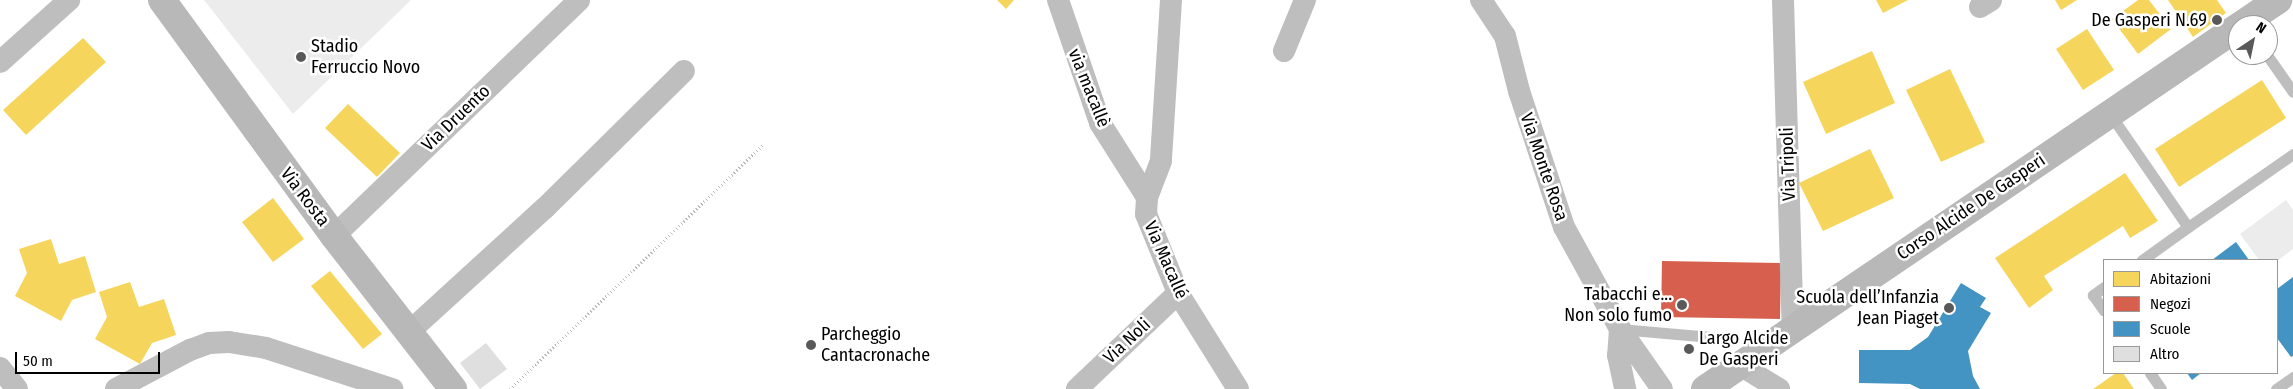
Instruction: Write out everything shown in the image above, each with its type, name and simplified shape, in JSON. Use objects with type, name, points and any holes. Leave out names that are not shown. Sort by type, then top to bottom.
[{"type":"street","points":[[0,62],[69,0]]},
{"type":"street","name":"Via Rosta","points":[[162,0],[334,236],[453,389]]},
{"type":"street","name":"Via Druento","points":[[334,236],[579,0]]},
{"type":"street","name":"via macallè","points":[[1058,0],[1100,123],[1147,197]]},
{"type":"street","name":"Via Macallé","points":[[1171,0],[1161,161],[1147,197],[1146,214],[1178,293],[1238,389]]},
{"type":"street","points":[[1284,51],[1305,0]]},
{"type":"street","name":"Via Monte Rosa","points":[[1481,0],[1505,36],[1518,91],[1564,227],[1620,329]]},
{"type":"street","name":"Via Tripoli","points":[[1783,0],[1793,328]]},
{"type":"street","name":"Corso Alcide De Gasperi","points":[[2256,15],[2278,0]]},
{"type":"street","name":"Corso Alcide De Gasperi","points":[[1705,389],[2228,34]]},
{"type":"street","points":[[408,332],[545,208],[684,72]]},
{"type":"street","name":"Via Noli","points":[[1077,389],[1178,293]]},
{"type":"street","points":[[1620,329],[1618,355],[1625,389]]},
{"type":"street","points":[[1620,329],[1662,389]]},
{"type":"street","points":[[116,389],[190,350],[209,343],[229,342],[266,348],[392,389]]},
{"type":"street","points":[[1740,365],[1779,389]]},
{"type":"street","points":[[0,368],[17,389]]},
{"type":"lane","points":[[2275,65],[2293,92]]},
{"type":"lane","points":[[2110,114],[2188,227]]},
{"type":"lane","points":[[2143,259],[2293,154]]},
{"type":"lane","points":[[2103,288],[2093,295],[2103,310]]},
{"type":"lane","points":[[1620,329],[1734,339]]},
{"type":"lane","points":[[2151,374],[2162,389]]},
{"type":"lane","points":[[2276,389],[2293,377]]},
{"type":"path","points":[[510,389],[763,144]]},
{"type":"shaded area","name":"Stadio Ferruccio Novo","points":[[204,0],[411,0],[293,114]]},
{"type":"shaded area","points":[[2286,200],[2293,210],[2293,249],[2278,260],[2258,259],[2240,234]]},
{"type":"building: Abitazioni","points":[[997,0],[1014,0],[1006,9]]},
{"type":"building: Abitazioni","points":[[1876,0],[1908,0],[1883,13]]},
{"type":"building: Abitazioni","points":[[2055,0],[2077,0],[2061,10]]},
{"type":"building: Abitazioni","points":[[2138,0],[2149,0],[2171,29],[2138,54],[2112,19]]},
{"type":"building: Abitazioni","points":[[2168,0],[2217,0],[2226,13],[2193,37]]},
{"type":"building: Abitazioni","points":[[2087,29],[2114,70],[2083,90],[2056,49]]},
{"type":"building: Abitazioni","points":[[83,38],[106,62],[26,135],[3,110]]},
{"type":"building: Abitazioni","points":[[1872,51],[1895,103],[1826,134],[1803,82]]},
{"type":"building: Abitazioni","points":[[1950,69],[1985,142],[1941,162],[1906,90]]},
{"type":"building: Abitazioni","points":[[2262,80],[2286,118],[2179,187],[2155,149]]},
{"type":"building: Abitazioni","points":[[348,104],[400,153],[377,177],[325,128]]},
{"type":"building: Abitazioni","points":[[1870,149],[1894,198],[1823,231],[1799,183]]},
{"type":"building: Abitazioni","points":[[2125,173],[2158,221],[2130,238],[2123,226],[2044,276],[2053,290],[2029,308],[1995,258]]},
{"type":"building: Abitazioni","points":[[273,198],[304,239],[273,262],[242,222]]},
{"type":"building: Abitazioni","points":[[51,239],[59,264],[85,256],[96,292],[72,300],[61,321],[15,296],[27,273],[19,249]]},
{"type":"building: Abitazioni","points":[[330,271],[382,334],[363,349],[311,286]]},
{"type":"building: Abitazioni","points":[[130,282],[139,307],[164,299],[176,335],[152,343],[140,364],[95,339],[107,317],[99,292]]},
{"type":"building: Abitazioni","points":[[2115,374],[2124,374],[2134,389],[2093,389]]},
{"type":"building: Negozi","points":[[1662,261],[1781,263],[1780,319],[1661,317]]},
{"type":"building: Scuole","points":[[2236,242],[2248,259],[2213,259]]},
{"type":"building: Scuole","points":[[2293,277],[2293,356],[2291,357],[2278,339],[2278,288]]},
{"type":"building: Scuole","points":[[1961,283],[1986,298],[1980,307],[1991,313],[1968,351],[1973,376],[1980,389],[1920,389],[1910,384],[1859,383],[1859,350],[1910,350],[1928,337]]},
{"type":"building: Scuole","points":[[2188,374],[2200,374],[2192,380]]},
{"type":"building: Altro","points":[[486,343],[507,369],[480,389],[460,363]]},
{"type":"place","name":"De Gasperi N.69","points":[[2217,20]]},
{"type":"place","name":"Stadio Ferruccio Novo","points":[[301,57]]},
{"type":"place","name":"Tabacchi e... Non solo fumo","points":[[1682,305]]},
{"type":"place","name":"Scuola dell’Infanzia Jean Piaget","points":[[1949,308]]},
{"type":"place","name":"Parcheggio Cantacronache","points":[[811,345]]},
{"type":"place","name":"Largo Alcide De Gasperi","points":[[1689,349]]}]
